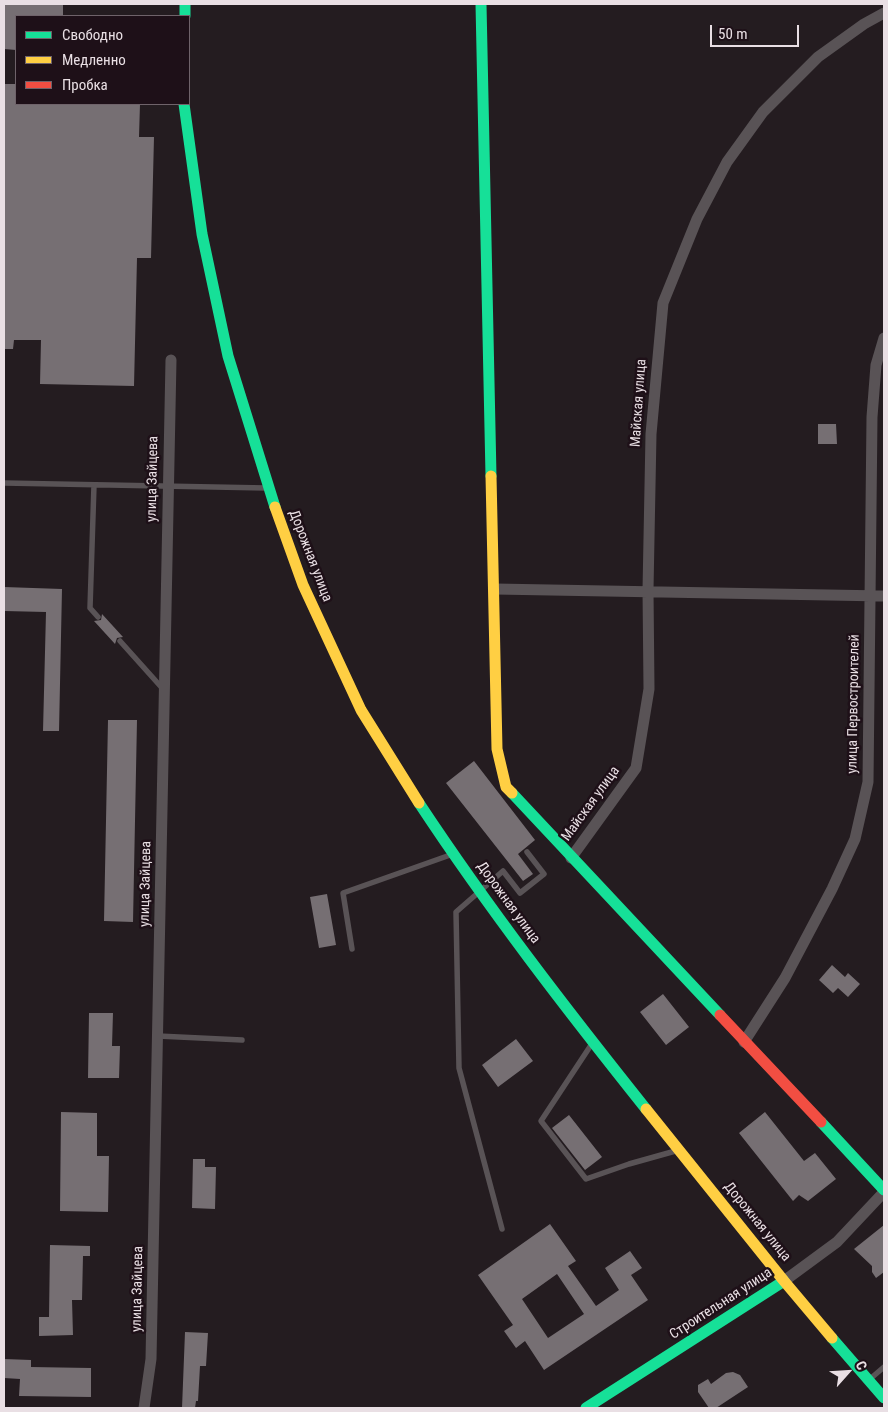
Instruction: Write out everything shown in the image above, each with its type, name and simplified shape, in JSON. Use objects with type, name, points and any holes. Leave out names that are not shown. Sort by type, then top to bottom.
[{"type":"street","points":[[481,4],[497,749],[506,787],[884,1191]]},
{"type":"street","name":"Майская улица","points":[[571,858],[636,768],[649,688],[648,590],[651,434],[663,303],[698,219],[727,162],[763,112],[818,57],[864,24],[884,13]]},
{"type":"street","name":"Дорожная улица","points":[[184,105],[202,234],[228,356],[268,488],[303,584],[361,710],[420,805],[479,890],[593,1042],[784,1281],[884,1398]]},
{"type":"street","name":"улица Первостроителей","points":[[744,1042],[785,978],[832,890],[855,839],[868,782],[871,706],[872,417],[876,365],[884,338]]},
{"type":"street","name":"улица Зайцева","points":[[144,1408],[152,1359],[171,360]]},
{"type":"street","points":[[495,589],[648,590],[884,596]]},
{"type":"street","name":"Строительная улица","points":[[586,1408],[784,1281],[836,1242],[884,1191]]},
{"type":"lane","points":[[4,483],[268,488]]},
{"type":"lane","points":[[94,485],[90,608],[98,617]]},
{"type":"lane","points":[[120,641],[164,691]]},
{"type":"lane","points":[[502,1229],[459,1068],[456,912],[503,871],[520,893],[544,874],[527,852]]},
{"type":"lane","points":[[352,948],[343,893],[454,854]]},
{"type":"lane","points":[[158,1036],[242,1040]]},
{"type":"lane","points":[[593,1042],[541,1120],[586,1179],[629,1164],[679,1150]]},
{"type":"lane","points":[[868,1380],[884,1366]]},
{"type":"building","points":[[4,4],[63,4],[63,15],[15,15],[15,50],[4,49]]},
{"type":"building","points":[[4,84],[15,84],[15,105],[140,105],[139,137],[154,137],[151,258],[137,258],[134,386],[40,384],[41,340],[14,340],[13,349],[4,349]]},
{"type":"building","points":[[818,424],[836,424],[837,444],[818,444]]},
{"type":"building","points":[[4,587],[62,589],[59,731],[43,731],[46,612],[4,611]]},
{"type":"building","points":[[102,614],[123,637],[117,638],[115,644],[94,621],[101,620]]},
{"type":"building","points":[[108,720],[137,720],[133,922],[104,921]]},
{"type":"building","points":[[474,761],[535,840],[518,854],[533,874],[523,881],[446,783]]},
{"type":"building","points":[[327,894],[336,945],[319,948],[310,897]]},
{"type":"building","points":[[832,965],[845,977],[848,973],[860,984],[848,997],[838,988],[833,993],[819,980]]},
{"type":"building","points":[[663,994],[689,1027],[666,1045],[640,1012]]},
{"type":"building","points":[[89,1013],[113,1013],[112,1046],[120,1046],[119,1078],[88,1078]]},
{"type":"building","points":[[516,1039],[533,1061],[498,1087],[482,1065]]},
{"type":"building","points":[[61,1112],[97,1113],[97,1156],[109,1156],[108,1212],[60,1211]]},
{"type":"building","points":[[765,1112],[804,1161],[815,1153],[836,1179],[808,1201],[799,1195],[793,1201],[739,1133]]},
{"type":"building","points":[[569,1115],[602,1157],[585,1170],[552,1128]]},
{"type":"building","points":[[193,1159],[205,1159],[205,1167],[216,1167],[215,1209],[192,1208]]},
{"type":"building","points":[[550,1224],[576,1261],[568,1266],[596,1306],[619,1290],[605,1268],[630,1251],[642,1268],[631,1275],[648,1300],[544,1370],[525,1341],[516,1348],[504,1331],[513,1325],[478,1275]],"holes":[[[557,1274],[584,1314],[548,1338],[522,1299]]]},
{"type":"building","points":[[884,1225],[884,1272],[876,1278],[872,1272],[872,1266],[854,1249]]},
{"type":"building","points":[[50,1245],[90,1246],[90,1256],[83,1256],[82,1300],[72,1300],[73,1335],[39,1336],[39,1317],[49,1317]]},
{"type":"building","points":[[185,1332],[208,1333],[206,1366],[200,1366],[198,1401],[196,1401],[195,1408],[182,1408]]},
{"type":"building","points":[[4,1359],[31,1360],[31,1367],[91,1368],[91,1397],[19,1396],[20,1379],[4,1378]]},
{"type":"building","points":[[733,1372],[740,1375],[748,1387],[716,1408],[709,1408],[698,1392],[698,1385],[708,1379],[711,1384],[726,1373]]},
{"type":"traffic: fast","points":[[185,4],[185,15]]},
{"type":"traffic: fast","points":[[481,4],[491,476]]},
{"type":"traffic: fast","points":[[184,105],[202,234],[228,356],[275,507]]},
{"type":"traffic: fast","points":[[512,793],[720,1015]]},
{"type":"traffic: fast","points":[[419,803],[529,959],[646,1109]]},
{"type":"traffic: fast","points":[[821,1122],[884,1190]]},
{"type":"traffic: fast","points":[[586,1408],[784,1281]]},
{"type":"traffic: fast","points":[[832,1338],[884,1398]]},
{"type":"traffic: slow","points":[[491,476],[497,749],[506,787],[512,793]]},
{"type":"traffic: slow","points":[[275,507],[303,585],[361,710],[419,803]]},
{"type":"traffic: slow","points":[[646,1109],[832,1338]]},
{"type":"traffic: jam","points":[[720,1015],[821,1122]]}]
